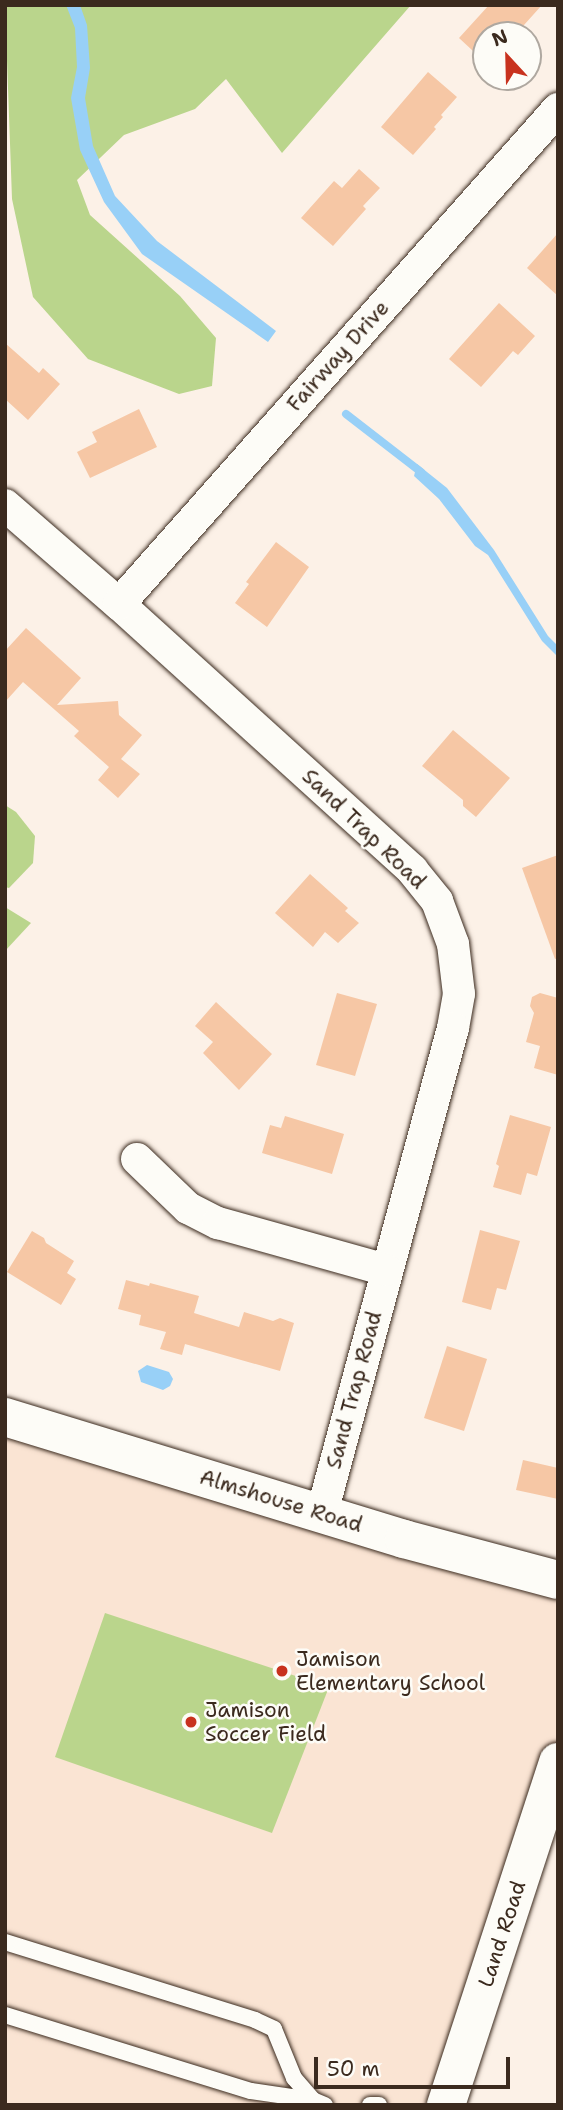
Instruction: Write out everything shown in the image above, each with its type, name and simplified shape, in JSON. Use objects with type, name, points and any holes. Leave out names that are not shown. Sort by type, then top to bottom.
[{"type":"main road","name":"Almshouse Road","points":[[5,1417],[322,1513],[558,1580]]},
{"type":"main road","name":"Land Road","points":[[446,2105],[558,1762]]},
{"type":"street","name":"Fairway Drive","points":[[119,604],[558,108]]},
{"type":"street","name":"Sand Trap Road","points":[[5,505],[119,604],[412,870],[442,911],[458,968],[455,1017],[322,1513]]},
{"type":"street","points":[[137,1159],[177,1199],[218,1223],[386,1270]]},
{"type":"lane","points":[[5,1942],[255,2020],[274,2029],[294,2078],[316,2103]]},
{"type":"lane","points":[[5,2015],[251,2091],[316,2103]]},
{"type":"lane","points":[[370,2105],[379,2105]]},
{"type":"shaded area","name":"Jamison Elementary School","points":[[5,1418],[558,1579],[558,1764],[447,2105],[5,2105]]},
{"type":"green space","points":[[5,5],[411,5],[282,153],[226,79],[195,109],[124,135],[77,180],[90,215],[180,296],[216,338],[212,386],[179,394],[88,359],[33,297],[12,199]]},
{"type":"green space","points":[[5,805],[16,812],[35,836],[33,863],[9,888],[5,887]]},
{"type":"green space","points":[[5,907],[31,923],[5,951]]},
{"type":"green space","name":"Jamison Soccer Field","points":[[105,1613],[329,1687],[272,1833],[55,1757]]},
{"type":"water","points":[[66,5],[80,5],[87,25],[90,68],[85,98],[93,146],[115,196],[157,241],[276,331],[268,342],[142,254],[104,202],[80,150],[71,98],[77,67],[75,28]]},
{"type":"water","points":[[417,464],[447,488],[494,550],[548,636],[558,646],[558,657],[542,641],[488,555],[475,546],[439,499],[414,476]]},
{"type":"water","points":[[147,1365],[169,1372],[173,1379],[170,1386],[163,1390],[141,1382],[138,1371]]},
{"type":"building","points":[[489,5],[542,5],[528,21],[474,21]]},
{"type":"building","points":[[472,24],[472,50],[459,38]]},
{"type":"building","points":[[428,72],[457,97],[441,115],[443,117],[434,127],[436,129],[413,155],[381,127]]},
{"type":"building","points":[[359,169],[380,188],[363,206],[366,209],[333,246],[301,218],[334,181],[342,188]]},
{"type":"building","points":[[558,233],[558,296],[527,268]]},
{"type":"building","points":[[499,303],[535,336],[518,355],[513,351],[481,387],[449,359]]},
{"type":"building","points":[[5,343],[39,373],[43,368],[60,384],[28,420],[5,399]]},
{"type":"building","points":[[139,409],[157,447],[90,478],[77,452],[97,442],[92,432]]},
{"type":"building","points":[[276,542],[309,567],[267,627],[235,603],[249,584],[246,582]]},
{"type":"building","points":[[26,628],[81,678],[57,705],[118,701],[119,715],[142,735],[121,759],[140,774],[118,798],[98,780],[109,767],[74,736],[79,731],[23,682],[5,702],[5,651]]},
{"type":"building","points":[[453,730],[510,778],[476,817],[463,806],[463,800],[422,766]]},
{"type":"building","points":[[558,855],[558,958],[555,959],[522,868]]},
{"type":"building","points":[[310,874],[348,908],[345,911],[359,923],[338,943],[325,932],[313,947],[275,913]]},
{"type":"building","points":[[337,993],[377,1004],[355,1076],[316,1065]]},
{"type":"building","points":[[540,993],[558,998],[558,1075],[534,1068],[540,1046],[526,1042],[534,1013],[530,1006],[532,997]]},
{"type":"building","points":[[216,1002],[272,1054],[239,1090],[203,1053],[213,1042],[195,1026]]},
{"type":"building","points":[[510,1115],[551,1127],[537,1176],[527,1173],[521,1195],[493,1187],[499,1166],[496,1164]]},
{"type":"building","points":[[285,1116],[344,1134],[332,1174],[262,1153],[270,1125],[281,1128]]},
{"type":"building","points":[[480,1230],[520,1241],[506,1290],[497,1288],[491,1310],[462,1302]]},
{"type":"building","points":[[32,1231],[74,1261],[67,1273],[76,1279],[61,1305],[7,1272]]},
{"type":"building","points":[[126,1280],[149,1286],[150,1283],[199,1296],[194,1313],[239,1327],[244,1312],[273,1321],[280,1318],[294,1323],[280,1371],[185,1344],[182,1355],[160,1349],[166,1332],[139,1325],[141,1315],[118,1309]]},
{"type":"building","points":[[447,1346],[487,1359],[464,1431],[424,1418]]},
{"type":"building","points":[[523,1460],[558,1468],[558,1499],[516,1490]]},
{"type":"waterway","points":[[346,414],[421,472]]},
{"type":"place","name":"Jamison Elementary School","points":[[282,1671]]},
{"type":"place","name":"Jamison Soccer Field","points":[[191,1722]]}]
